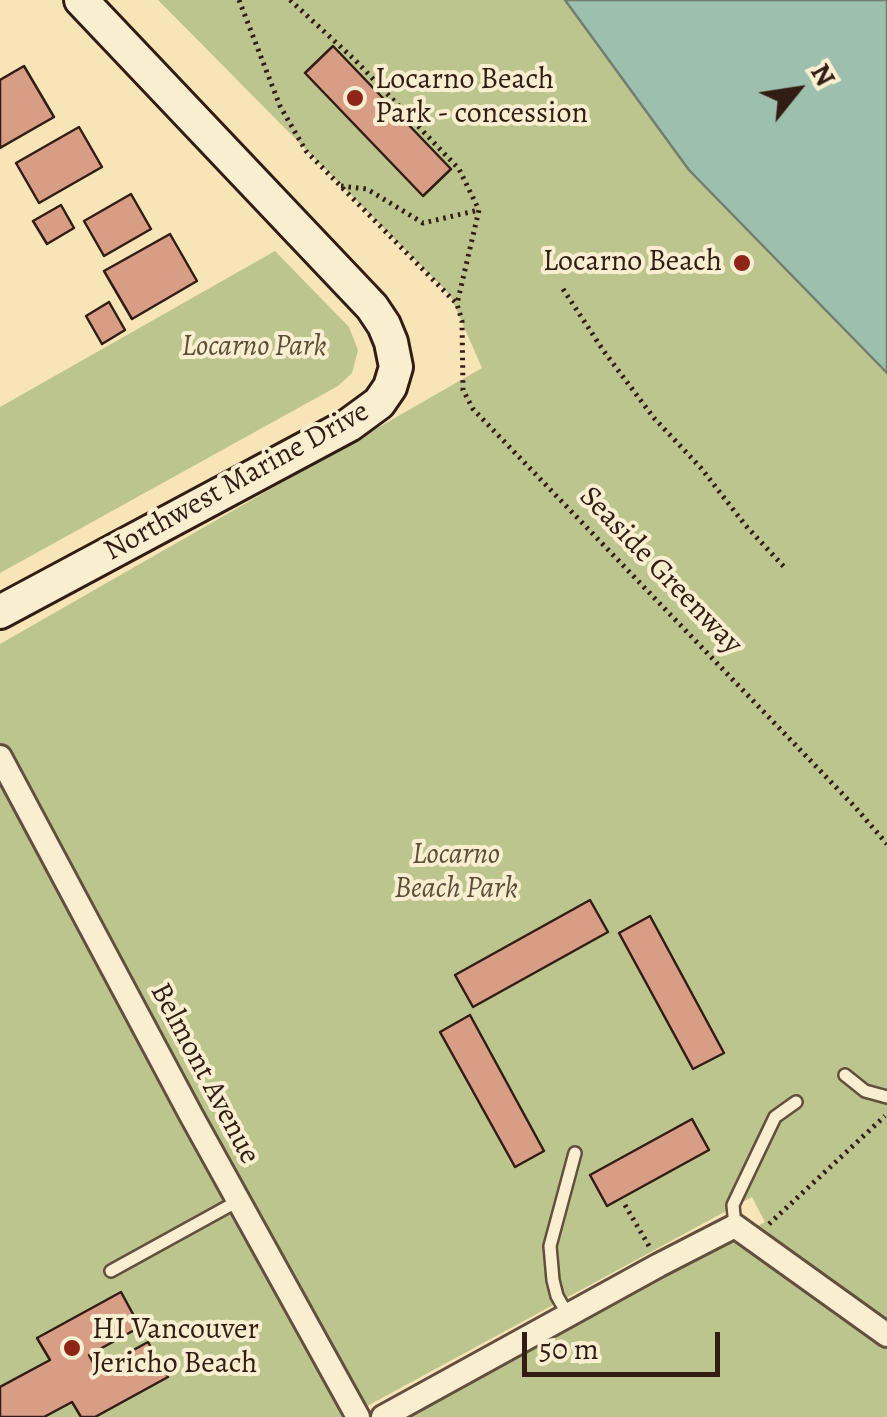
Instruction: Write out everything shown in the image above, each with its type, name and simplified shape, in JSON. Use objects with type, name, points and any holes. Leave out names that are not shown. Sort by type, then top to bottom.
[{"type":"street","name":"Northwest Marine Drive","points":[[0,612],[349,425],[378,403],[390,387],[396,368],[392,342],[372,307],[82,0]]},
{"type":"street","name":"Belmont Avenue","points":[[0,757],[358,1417]]},
{"type":"street","points":[[383,1417],[735,1226],[887,1335]]},
{"type":"lane","points":[[845,1075],[866,1091],[887,1097]]},
{"type":"lane","points":[[735,1226],[733,1205],[775,1117],[796,1102]]},
{"type":"lane","points":[[568,1314],[553,1280],[550,1246],[575,1153]]},
{"type":"lane","points":[[111,1272],[238,1202]]},
{"type":"path","points":[[239,0],[280,106],[306,150],[457,304]]},
{"type":"path","points":[[290,0],[459,169],[479,210],[423,222],[367,189],[338,185]]},
{"type":"path","name":"Seaside Greenway","points":[[479,210],[457,304],[462,321],[462,390],[473,409],[887,844]]},
{"type":"path","points":[[562,290],[654,418],[786,569]]},
{"type":"path","points":[[766,1227],[887,1114]]},
{"type":"path","points":[[625,1206],[652,1251]]},
{"type":"green space","name":"Locarno Beach Park","points":[[158,0],[565,0],[689,170],[887,373],[887,1417],[405,1417],[765,1222],[752,1197],[347,1417],[0,1417],[0,644],[482,368],[450,295]]},
{"type":"green space","name":"Locarno Park","points":[[275,251],[349,327],[358,350],[352,373],[338,386],[0,573],[0,407]]},
{"type":"shaded area","points":[[565,0],[887,0],[887,373],[689,170]]},
{"type":"building","name":"Locarno Beach Park - concession","points":[[333,46],[451,169],[423,196],[305,73]]},
{"type":"building","points":[[24,66],[54,117],[0,148],[0,80]]},
{"type":"building","points":[[79,127],[102,167],[39,203],[16,163]]},
{"type":"building","points":[[131,194],[151,229],[104,256],[84,221]]},
{"type":"building","points":[[61,205],[74,228],[47,244],[33,221]]},
{"type":"building","points":[[170,234],[197,281],[132,319],[104,271]]},
{"type":"building","points":[[109,302],[125,330],[102,344],[86,316]]},
{"type":"building","points":[[590,900],[608,932],[473,1007],[455,975]]},
{"type":"building","points":[[650,916],[724,1053],[693,1069],[619,933]]},
{"type":"building","points":[[470,1015],[544,1151],[515,1167],[440,1032]]},
{"type":"building","points":[[692,1119],[709,1150],[607,1206],[590,1175]]},
{"type":"building","name":"HI Vancouver Jericho Beach","points":[[121,1292],[140,1327],[89,1355],[97,1370],[148,1342],[168,1377],[95,1417],[81,1417],[72,1402],[44,1417],[0,1417],[0,1387],[50,1360],[37,1338]]},
{"type":"place","name":"Locarno Beach Park - concession","points":[[355,98]]},
{"type":"place","name":"Locarno Beach","points":[[742,263]]},
{"type":"place","name":"HI Vancouver Jericho Beach","points":[[72,1348]]}]
